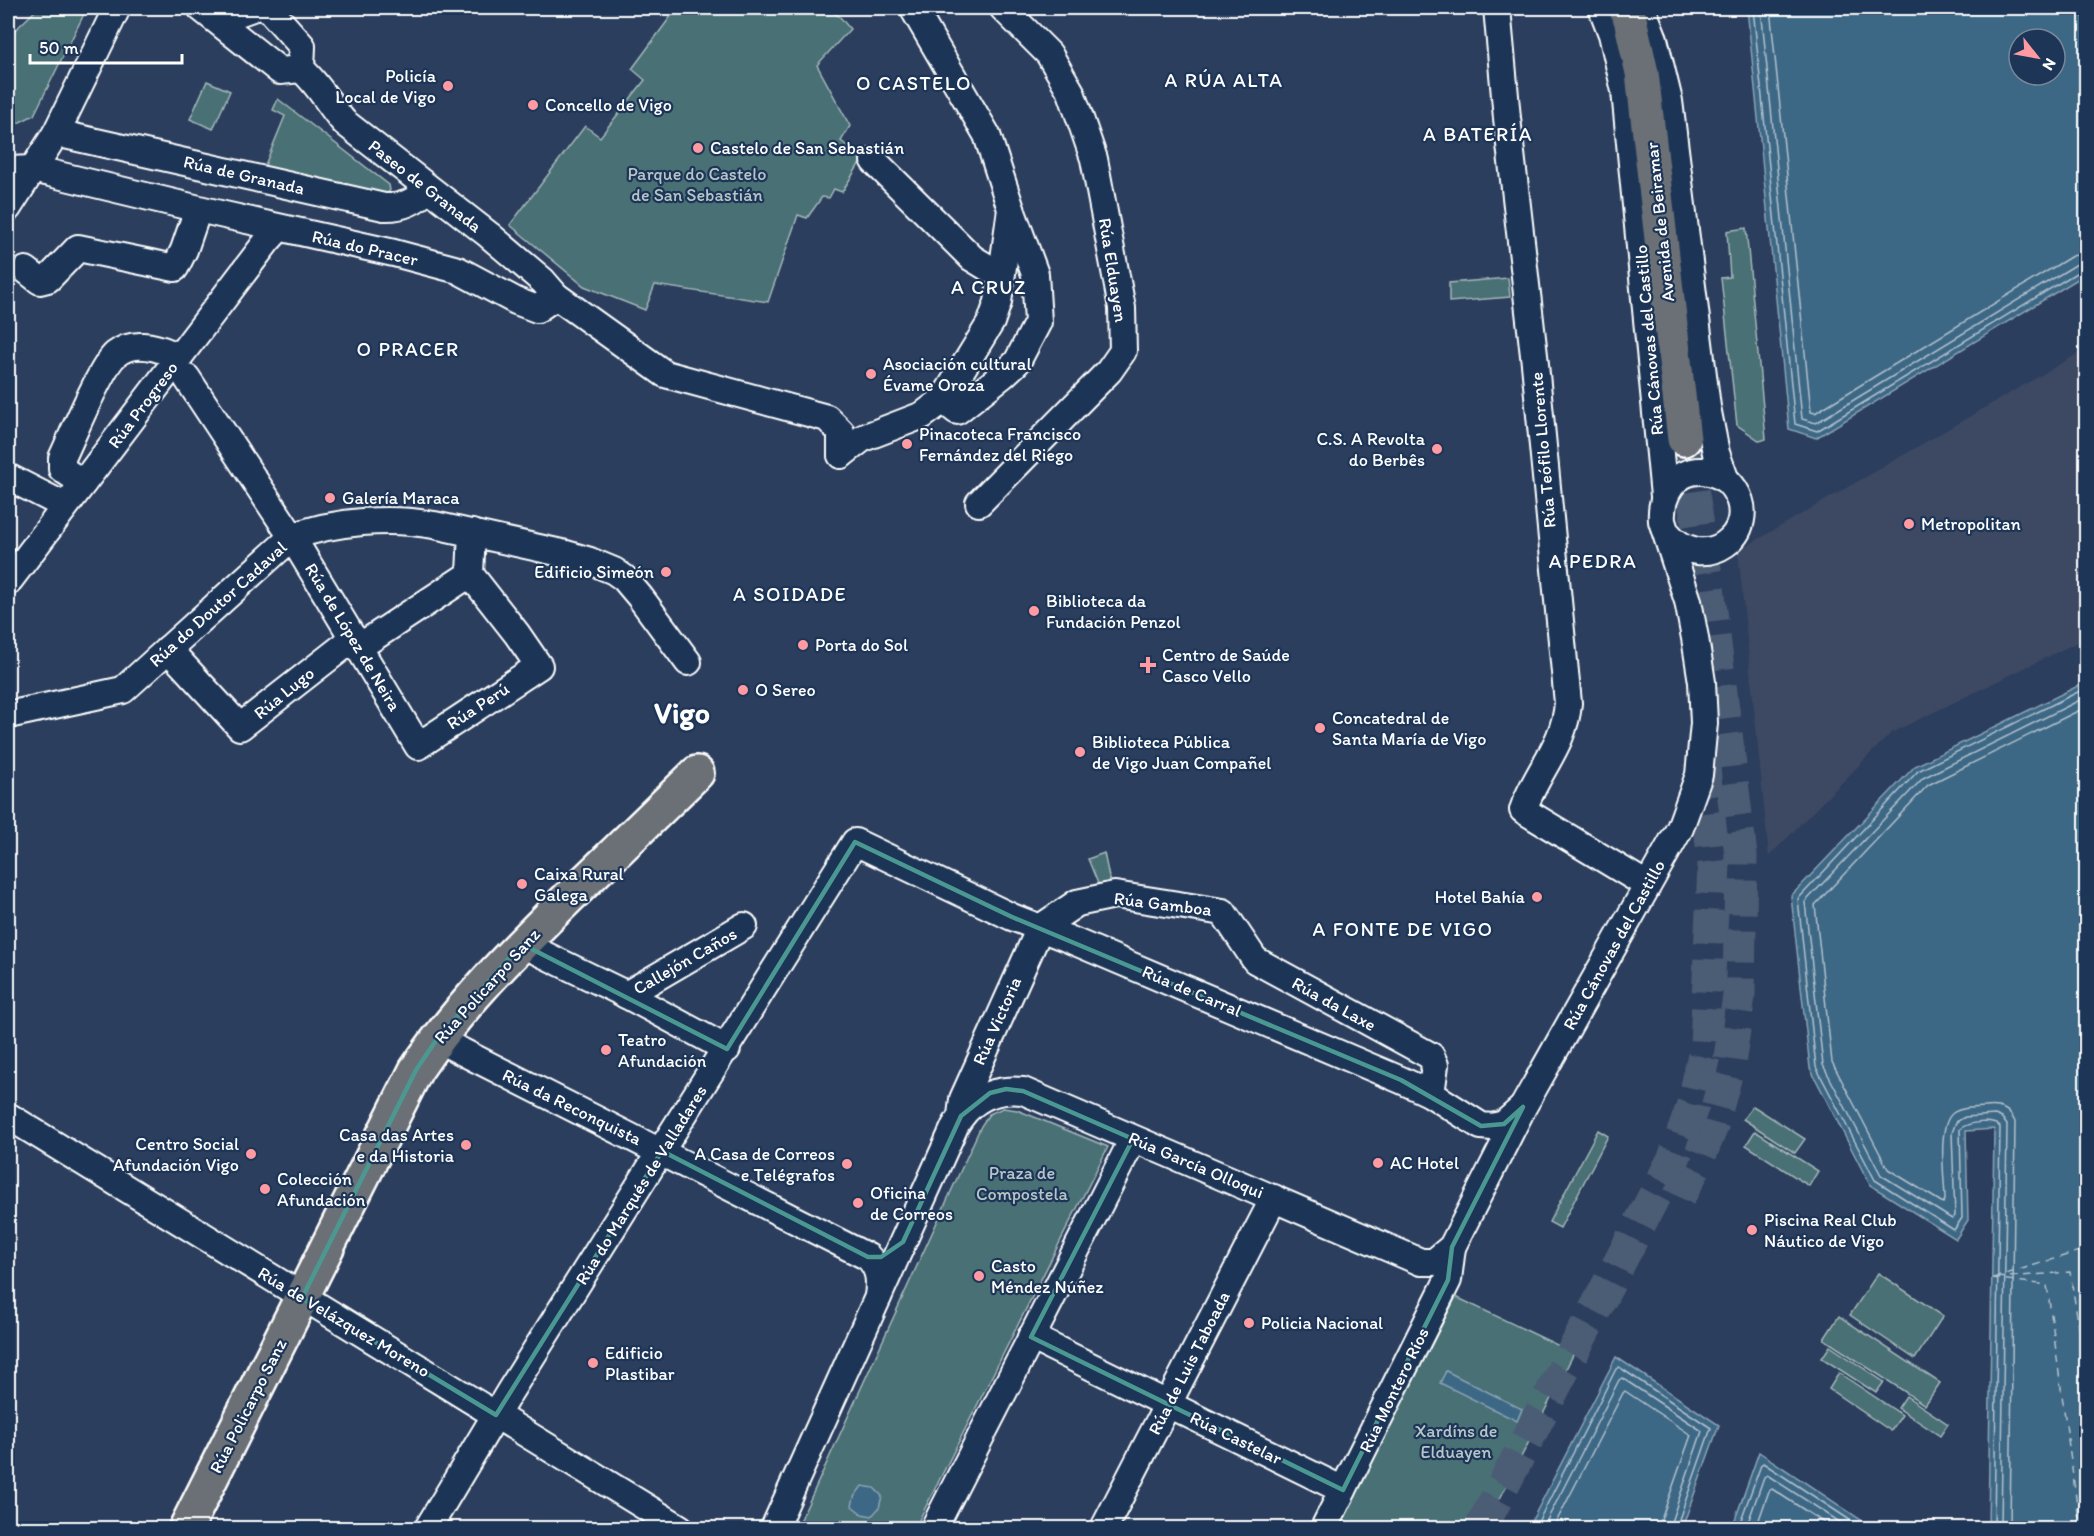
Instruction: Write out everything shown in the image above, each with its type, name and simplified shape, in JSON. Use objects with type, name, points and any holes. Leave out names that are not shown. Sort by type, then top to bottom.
[{"type":"main road","name":"Avenida de Beiramar","points":[[1625,8],[1630,19],[1642,73],[1684,439]]},
{"type":"main road","name":"Rúa Policarpo Sanz","points":[[186,1528],[416,1070],[437,1039],[460,1010],[522,944],[697,774]]},
{"type":"street","points":[[8,208],[56,133],[117,8]]},
{"type":"street","name":"Paseo de Granada","points":[[201,8],[290,70],[308,75],[344,122],[489,236],[543,281],[556,296]]},
{"type":"street","points":[[235,8],[241,12],[252,8]]},
{"type":"street","points":[[268,8],[302,46],[290,70]]},
{"type":"street","points":[[913,8],[987,135],[1035,274],[1038,322],[1017,362],[957,411],[943,400]]},
{"type":"street","name":"Rúa Elduayen","points":[[979,503],[1109,370],[1123,351],[1122,308],[1094,159],[1071,92],[1048,54],[1003,8]]},
{"type":"street","name":"Rúa Teófilo Llorente","points":[[1497,8],[1532,453],[1568,703],[1563,735],[1523,810],[1647,885]]},
{"type":"street","name":"Rúa Cánovas del Castillo","points":[[1443,1255],[1523,1107],[1680,828],[1699,775],[1704,723],[1702,682],[1688,601],[1662,520],[1661,508],[1664,496],[1625,91],[1612,34],[1602,8]]},
{"type":"street","name":"Rúa Cánovas del Castillo","points":[[1642,8],[1654,39],[1669,101],[1707,407],[1716,453],[1725,478],[1738,494],[1742,506],[1741,518],[1732,539],[1708,552],[1692,578],[1688,601]]},
{"type":"street","name":"Rúa de Granada","points":[[56,133],[384,207],[402,206],[416,201],[428,189]]},
{"type":"street","points":[[874,161],[972,258],[1000,275]]},
{"type":"street","name":"Rúa do Pracer","points":[[8,171],[33,169],[394,253],[458,270],[516,301],[537,309],[556,296]]},
{"type":"street","points":[[556,296],[665,374],[826,418],[841,432],[842,455],[863,438],[923,415],[943,400],[991,322],[998,302],[1011,209]]},
{"type":"street","points":[[26,270],[40,281],[48,279],[78,248],[175,268],[195,218]]},
{"type":"street","name":"Rúa Progreso","points":[[8,582],[64,506],[73,476],[279,228]]},
{"type":"street","points":[[39,493],[73,476],[62,458],[105,369],[116,354],[130,347],[144,345],[170,353]]},
{"type":"street","name":"Rúa de López de Neira","points":[[187,378],[292,537],[418,746]]},
{"type":"street","points":[[1664,496],[1679,478],[1690,473],[1702,471],[1725,478]]},
{"type":"street","points":[[8,477],[64,506]]},
{"type":"street","name":"Rúa do Doutor Cadaval","points":[[8,715],[123,690],[292,537],[309,531],[376,521],[412,520],[566,554],[614,571],[624,578],[640,597],[688,662]]},
{"type":"street","points":[[1666,532],[1674,542],[1684,548],[1695,552],[1708,552]]},
{"type":"street","points":[[470,574],[472,533]]},
{"type":"street","name":"Rúa Lugo","points":[[168,649],[240,727],[356,642],[470,574]]},
{"type":"street","name":"Rúa Perú","points":[[418,746],[539,666],[470,574]]},
{"type":"street","name":"Rúa de Carral","points":[[855,842],[1040,928],[1431,1094],[1481,1126],[1492,1127],[1504,1124],[1523,1107]]},
{"type":"street","name":"Rúa do Marqués de Valladares","points":[[428,1528],[496,1414],[855,842]]},
{"type":"street","name":"Rúa Gamboa","points":[[1040,928],[1077,903],[1114,895],[1223,912]]},
{"type":"street","name":"Rúa da Laxe","points":[[1223,912],[1255,960],[1431,1056],[1435,1065],[1431,1094]]},
{"type":"street","name":"Callejón Caños","points":[[626,995],[744,926]]},
{"type":"street","name":"Rúa Victoria","points":[[961,1116],[963,1099],[1040,928]]},
{"type":"street","points":[[522,944],[626,995],[727,1049]]},
{"type":"street","name":"Rúa da Reconquista","points":[[437,1039],[868,1257]]},
{"type":"street","name":"Rúa García Olloqui","points":[[961,1116],[975,1102],[990,1093],[1006,1089],[1023,1091],[1274,1198],[1407,1258],[1421,1262],[1443,1255]]},
{"type":"street","name":"Rúa de Velázquez Moreno","points":[[8,1116],[680,1528]]},
{"type":"street","points":[[774,1528],[961,1116]]},
{"type":"street","points":[[934,1528],[1133,1139]]},
{"type":"street","name":"Rúa de Luis Taboada","points":[[1104,1528],[1274,1198]]},
{"type":"street","points":[[868,1257],[887,1256],[903,1242]]},
{"type":"street","name":"Rúa Montero Ríos","points":[[1324,1528],[1448,1280],[1443,1255]]},
{"type":"street","points":[[868,1257],[874,1263],[878,1274],[878,1297]]},
{"type":"street","name":"Rúa Castelar","points":[[1031,1337],[1343,1490]]},
{"type":"highlighted area","points":[[855,842],[1012,917],[1401,1080],[1481,1126],[1504,1124],[1523,1107],[1452,1247],[1448,1280],[1343,1490],[1031,1337],[1133,1139],[1023,1091],[1006,1089],[990,1093],[961,1116],[903,1242],[881,1257],[868,1257],[662,1151],[496,1415],[302,1298],[416,1070],[437,1039],[522,944],[727,1049]]},
{"type":"shaded area","points":[[2086,349],[2086,638],[1891,733],[1769,856],[1738,551]]},
{"type":"green space","points":[[38,8],[87,8],[34,115],[8,128],[8,37]]},
{"type":"green space","name":"Parque do Castelo de San Sebastián","points":[[677,8],[827,8],[840,17],[850,29],[817,65],[850,126],[841,141],[864,159],[842,192],[834,189],[829,198],[822,197],[807,218],[798,215],[768,302],[655,285],[645,310],[584,286],[510,225],[585,126],[600,137],[645,80],[632,69]]},
{"type":"green space","points":[[207,81],[230,91],[213,129],[190,119]]},
{"type":"green space","points":[[278,99],[389,185],[390,190],[384,198],[263,170],[285,116],[273,110]]},
{"type":"green space","points":[[1746,228],[1766,439],[1760,441],[1737,425],[1721,278],[1730,277],[1727,231]]},
{"type":"green space","points":[[1508,278],[1510,297],[1449,302],[1449,283]]},
{"type":"green space","points":[[1104,853],[1110,882],[1099,886],[1088,859]]},
{"type":"green space","points":[[1753,1106],[1805,1139],[1795,1153],[1743,1119]]},
{"type":"green space","name":"Praza de Compostela","points":[[1003,1108],[1017,1110],[1108,1147],[915,1528],[797,1528],[981,1126],[989,1114]]},
{"type":"green space","points":[[1598,1130],[1608,1136],[1560,1228],[1549,1222]]},
{"type":"green space","points":[[1755,1131],[1818,1171],[1809,1186],[1746,1145]]},
{"type":"green space","points":[[1878,1273],[1943,1316],[1915,1359],[1850,1315]]},
{"type":"green space","name":"Xardíns de Elduayen","points":[[1456,1297],[1574,1353],[1485,1528],[1338,1528]]},
{"type":"green space","points":[[1839,1316],[1940,1383],[1925,1405],[1824,1339]]},
{"type":"green space","points":[[1830,1346],[1884,1382],[1876,1393],[1822,1358]]},
{"type":"green space","points":[[1839,1373],[1902,1415],[1891,1431],[1829,1389]]},
{"type":"green space","points":[[1906,1396],[1948,1424],[1940,1436],[1898,1408]]},
{"type":"water","points":[[1747,8],[2082,8],[2086,46],[2086,274],[1816,438],[1789,429]]},
{"type":"water","points":[[2086,682],[2086,1528],[1988,1528],[1994,1129],[1966,1131],[1968,1220],[1956,1239],[1870,1185],[1810,1068],[1791,896],[1915,766]]},
{"type":"water","points":[[1616,1357],[1719,1425],[1682,1528],[1528,1528]]},
{"type":"water","points":[[1446,1371],[1522,1409],[1517,1421],[1440,1383]]},
{"type":"water","points":[[1759,1452],[1873,1528],[1732,1528]]},
{"type":"water","points":[[862,1486],[874,1488],[882,1496],[879,1508],[872,1516],[862,1514],[852,1506],[854,1497]]},
{"type":"ferry route","points":[[1993,1278],[2086,1249]]},
{"type":"ferry route","points":[[1996,1278],[2070,1272],[2086,1371]]},
{"type":"ferry route","points":[[1992,1278],[2047,1285],[2079,1520],[2084,1528]]},
{"type":"tunnel","points":[[1679,1197],[1696,1165],[1712,1126],[1729,1064],[1739,996],[1741,855],[1708,587],[1684,439]]},
{"type":"tunnel","points":[[1481,1528],[1674,1158],[1693,1105],[1706,1046],[1714,864],[1702,748]]},
{"type":"place","name":"Policía Local de Vigo","points":[[448,86]]},
{"type":"place","name":"Concello de Vigo","points":[[533,105]]},
{"type":"place","name":"Castelo de San Sebastián","points":[[698,148]]},
{"type":"place","name":"Asociación cultural Évame Oroza","points":[[871,374]]},
{"type":"place","name":"Pinacoteca Francisco Fernández del Riego","points":[[907,444]]},
{"type":"place","name":"C.S. A Revolta do Berbês","points":[[1437,449]]},
{"type":"place","name":"Galería Maraca","points":[[330,498]]},
{"type":"place","name":"Metropolitan","points":[[1909,524]]},
{"type":"place","name":"Edificio Simeón","points":[[666,572]]},
{"type":"place","name":"Biblioteca da Fundación Penzol","points":[[1034,611]]},
{"type":"place","name":"Porta do Sol","points":[[803,645]]},
{"type":"place","name":"Centro de Saúde Casco Vello","points":[[1148,665]]},
{"type":"place","name":"O Sereo","points":[[743,690]]},
{"type":"place","name":"Concatedral de Santa María de Vigo","points":[[1320,728]]},
{"type":"place","name":"Biblioteca Pública de Vigo Juan Compañel","points":[[1080,752]]},
{"type":"place","name":"Caixa Rural Galega","points":[[522,884]]},
{"type":"place","name":"Hotel Bahía","points":[[1537,897]]},
{"type":"place","name":"Teatro Afundación","points":[[606,1050]]},
{"type":"place","name":"Casa das Artes e da Historia","points":[[466,1145]]},
{"type":"place","name":"Centro Social Afundación Vigo","points":[[251,1154]]},
{"type":"place","name":"AC Hotel","points":[[1378,1163]]},
{"type":"place","name":"A Casa de Correos e Telégrafos","points":[[847,1164]]},
{"type":"place","name":"Colección Afundación","points":[[265,1189]]},
{"type":"place","name":"Oficina de Correos","points":[[858,1203]]},
{"type":"place","name":"Piscina Real Club Náutico de Vigo","points":[[1752,1230]]},
{"type":"place","name":"Casto Méndez Núñez","points":[[979,1276]]},
{"type":"place","name":"Policia Nacional","points":[[1249,1323]]},
{"type":"place","name":"Edificio Plastibar","points":[[593,1363]]},
{"type":"district","name":"A RÚA ALTA","points":[[1224,80]]},
{"type":"district","name":"O CASTELO","points":[[914,83]]},
{"type":"district","name":"A BATERÍA","points":[[1478,134]]},
{"type":"district","name":"A CRUZ","points":[[989,287]]},
{"type":"district","name":"O PRACER","points":[[408,349]]},
{"type":"district","name":"A PEDRA","points":[[1593,561]]},
{"type":"district","name":"A SOIDADE","points":[[790,594]]},
{"type":"district","name":"Vigo","points":[[682,712]]},
{"type":"district","name":"A FONTE DE VIGO","points":[[1403,929]]}]
